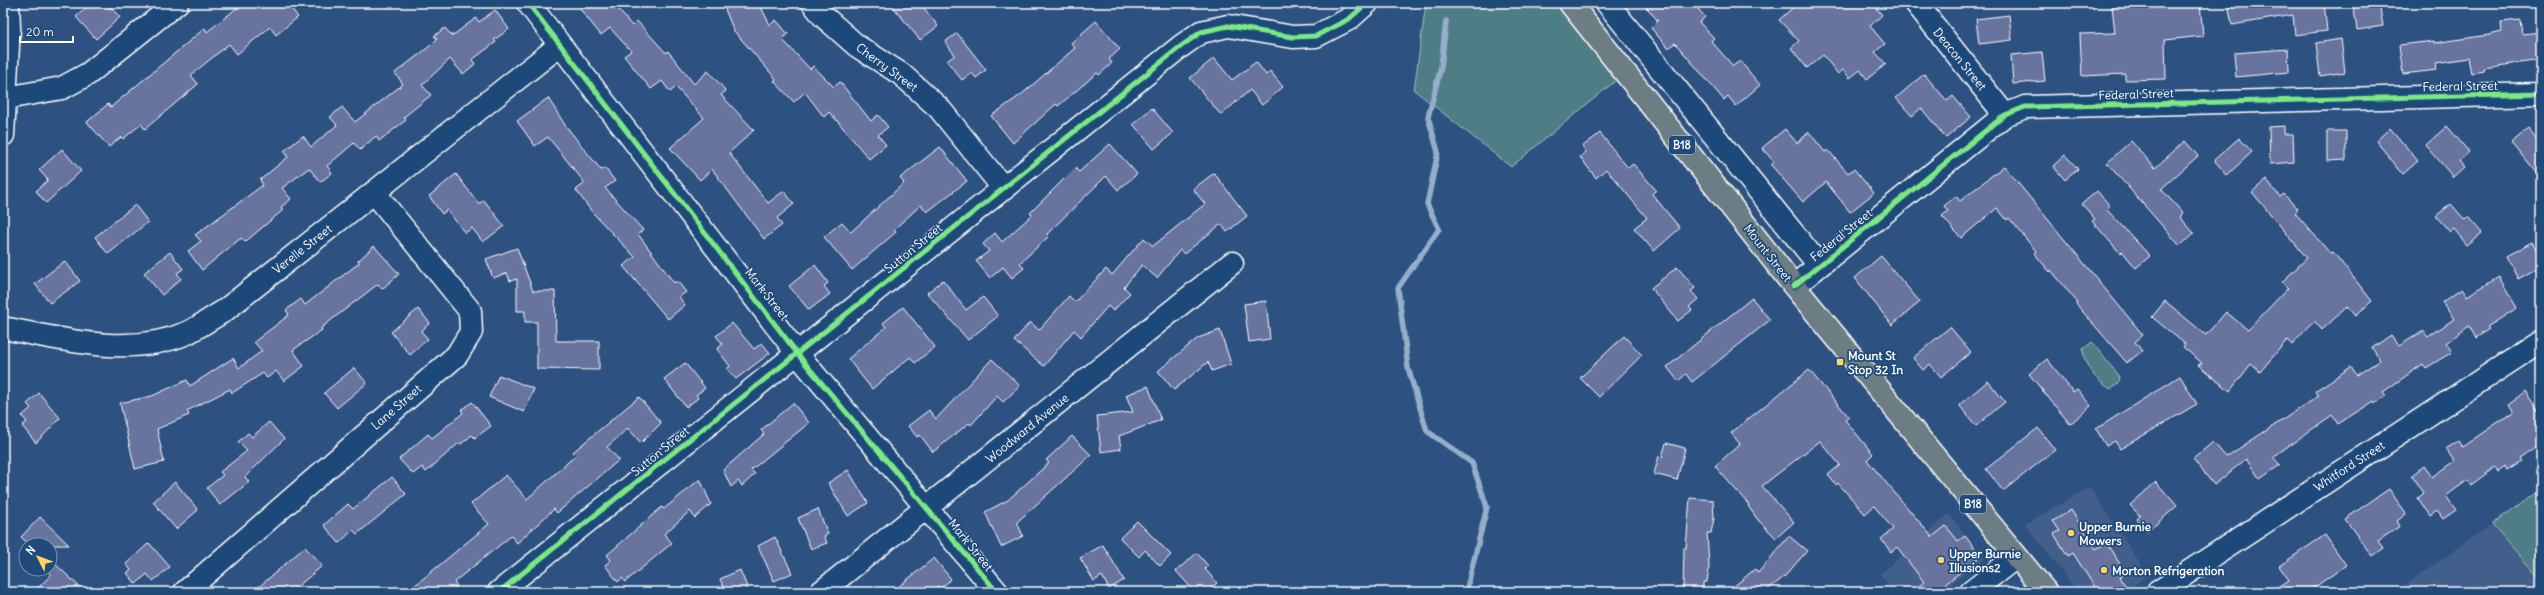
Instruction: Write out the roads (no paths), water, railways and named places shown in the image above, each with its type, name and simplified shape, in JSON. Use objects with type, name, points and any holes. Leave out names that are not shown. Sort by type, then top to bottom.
[{"type":"highway","name":"Mount Street","points":[[1570,3],[1794,286],[2046,592]]},
{"type":"street","points":[[3,135],[6,98],[5,74],[8,3]]},
{"type":"street","points":[[6,98],[62,88],[88,74],[177,3]]},
{"type":"street","name":"Mark Street","points":[[528,3],[798,353],[997,592]]},
{"type":"street","name":"Cherry Street","points":[[813,3],[823,16],[857,46],[900,74],[939,108],[1004,189]]},
{"type":"street","name":"Sutton Street","points":[[499,592],[1180,47],[1201,32],[1228,26],[1293,37],[1316,36],[1349,19],[1367,3]]},
{"type":"street","points":[[1607,3],[1819,265]]},
{"type":"street","name":"Deacon Street","points":[[1916,3],[2005,115]]},
{"type":"street","name":"Verelle Street","points":[[3,328],[86,344],[144,346],[187,333],[224,311],[560,45]]},
{"type":"street","name":"Federal Street","points":[[1794,286],[2005,115],[2025,107],[2541,94]]},
{"type":"street","name":"Lane Street","points":[[185,592],[456,355],[471,332],[470,311],[374,192]]},
{"type":"street","name":"Woodward Avenue","points":[[821,592],[928,508],[1232,263]]},
{"type":"street","name":"Whitford Street","points":[[2158,592],[2541,340]]},
{"type":"street","points":[[1971,592],[2016,557]]},
{"type":"waterway","points":[[1446,21],[1441,67],[1428,117],[1438,152],[1427,204],[1439,229],[1398,288],[1408,368],[1427,431],[1472,463],[1487,507],[1466,592]]},
{"type":"place","name":"Mount St Stop 32 In","points":[[1840,362]]},
{"type":"place","name":"Upper Burnie Mowers","points":[[2071,533]]},
{"type":"place","name":"Upper Burnie Illusions2","points":[[1941,560]]},
{"type":"place","name":"Morton Refrigeration","points":[[2104,570]]}]
